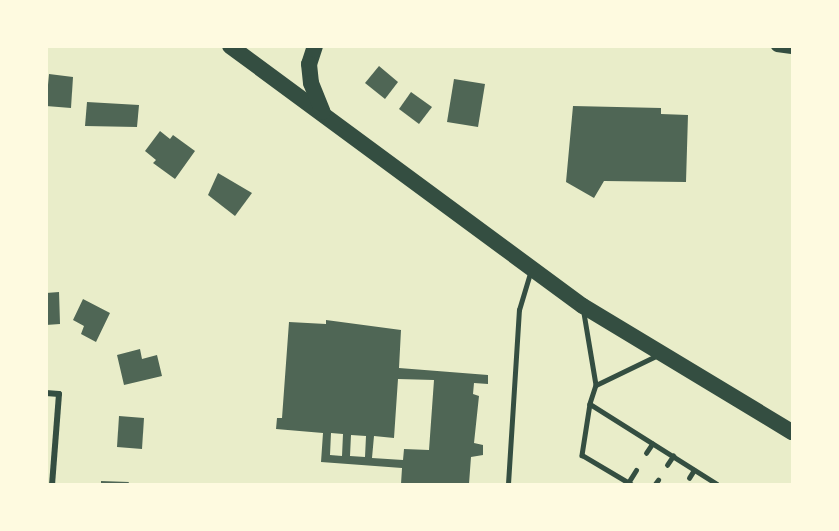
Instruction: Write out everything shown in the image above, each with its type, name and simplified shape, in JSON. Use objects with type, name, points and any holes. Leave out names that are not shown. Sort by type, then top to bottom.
[{"type":"highway","points":[[230,46],[583,306],[792,432]]},
{"type":"highway","points":[[315,46],[309,64],[311,83],[324,116]]},
{"type":"main road","points":[[777,46],[792,48]]},
{"type":"street","points":[[46,393],[59,394],[52,484]]},
{"type":"lane","points":[[508,484],[519,310],[531,268]]},
{"type":"lane","points":[[583,306],[596,386],[590,404],[582,455],[629,484],[636,470]]},
{"type":"lane","points":[[596,386],[661,353]]},
{"type":"lane","points":[[590,404],[717,484]]},
{"type":"lane","points":[[646,453],[652,444]]},
{"type":"lane","points":[[667,465],[673,456]]},
{"type":"lane","points":[[689,478],[694,470]]},
{"type":"building","points":[[379,66],[398,82],[385,99],[365,83]]},
{"type":"building","points":[[49,74],[73,77],[71,108],[46,106]]},
{"type":"building","points":[[454,79],[485,84],[478,127],[447,122]]},
{"type":"building","points":[[411,92],[432,107],[419,124],[399,109]]},
{"type":"building","points":[[87,102],[139,105],[137,127],[85,126]]},
{"type":"building","points":[[573,106],[661,108],[661,114],[688,115],[686,182],[604,181],[594,198],[566,182]]},
{"type":"building","points":[[160,131],[170,139],[173,135],[195,151],[175,179],[153,163],[156,160],[145,151]]},
{"type":"building","points":[[218,173],[252,193],[235,216],[208,195]]},
{"type":"building","points":[[59,292],[60,324],[46,325],[46,293]]},
{"type":"building","points":[[83,299],[110,313],[96,342],[81,334],[84,326],[73,320]]},
{"type":"building","points":[[326,320],[401,330],[399,368],[488,375],[488,384],[474,383],[473,394],[479,396],[474,443],[483,445],[483,455],[471,457],[469,484],[401,484],[402,468],[321,462],[323,433],[276,429],[277,418],[282,418],[289,322],[326,324]],"holes":[[[398,379],[434,380],[429,450],[404,449],[403,460],[372,458],[374,436],[394,438]],[[331,433],[343,434],[342,456],[330,455]],[[351,435],[366,436],[365,457],[350,456]]]},
{"type":"building","points":[[140,349],[142,359],[157,355],[162,376],[124,385],[117,355]]},
{"type":"building","points":[[119,416],[144,418],[142,449],[117,447]]},
{"type":"building","points":[[101,481],[129,482],[128,484],[101,484]]}]
